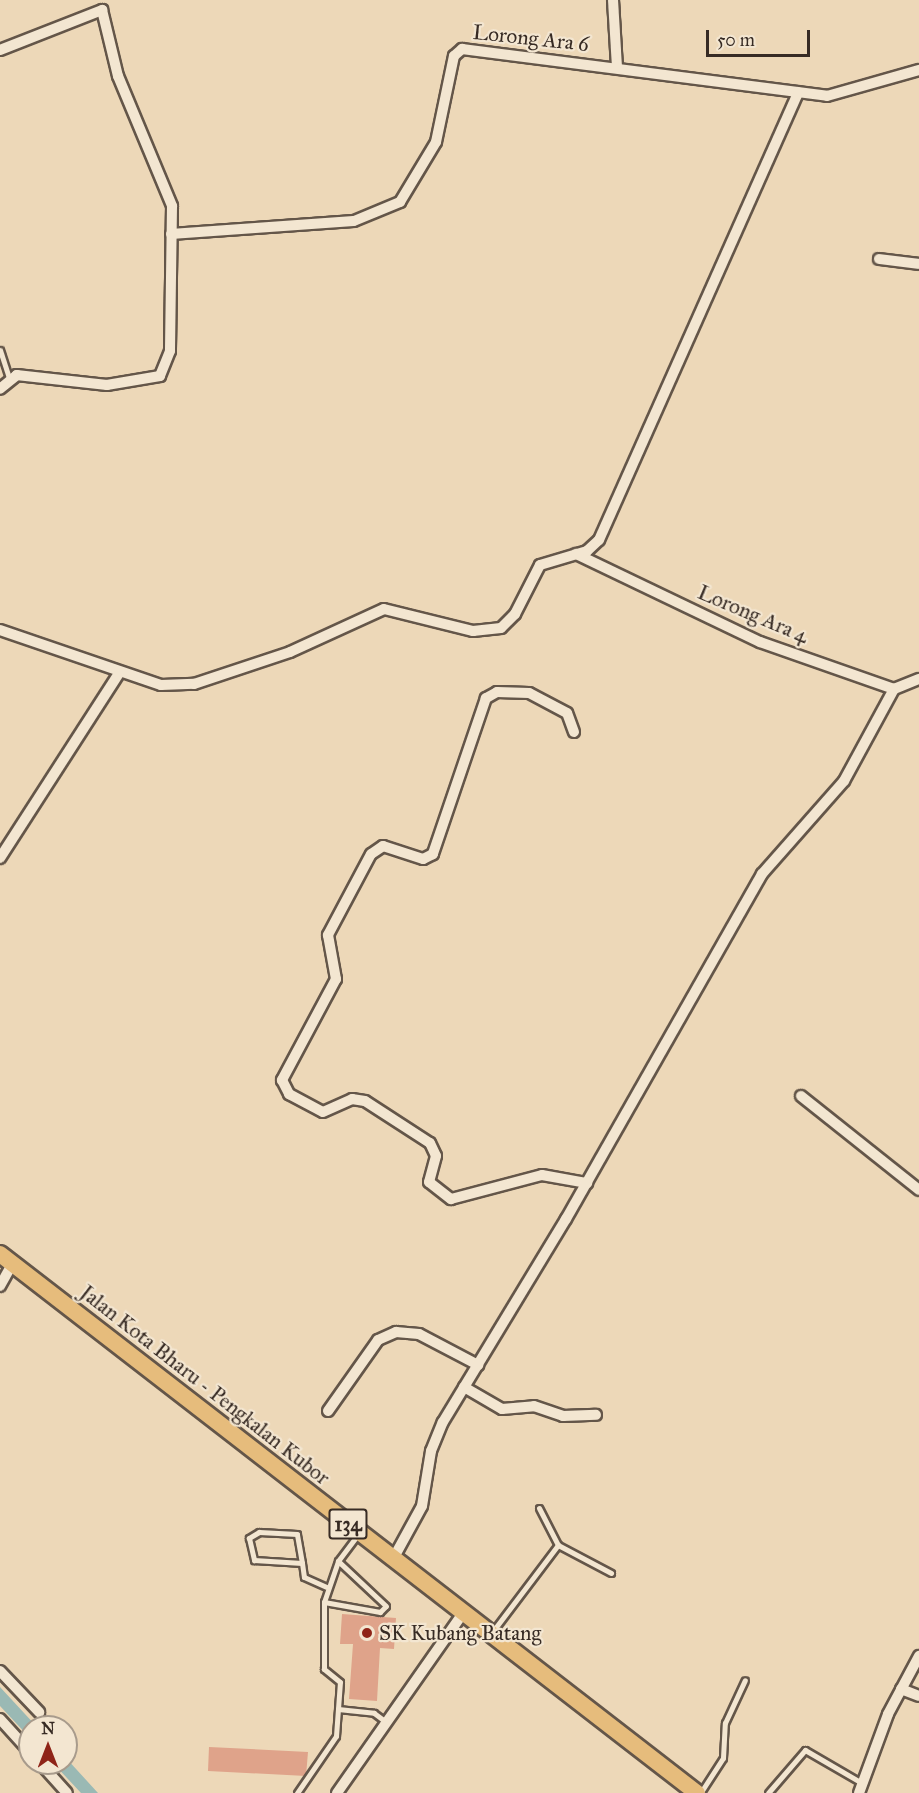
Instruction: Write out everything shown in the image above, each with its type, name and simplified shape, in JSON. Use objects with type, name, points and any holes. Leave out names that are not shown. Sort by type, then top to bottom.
[{"type":"main road","name":"Jalan Kota Bharu - Pengkalan Kubor","points":[[6,1259],[698,1793]]},
{"type":"street","points":[[613,0],[617,67]]},
{"type":"street","points":[[0,50],[94,10],[104,12],[118,76],[169,194],[171,234],[170,351],[160,376],[107,385],[30,374],[9,378],[0,389]]},
{"type":"street","name":"Lorong Ara 6","points":[[171,234],[354,220],[400,202],[436,142],[449,74],[462,49],[617,67],[798,92],[842,95],[919,70]]},
{"type":"street","points":[[0,630],[118,675],[161,685],[194,684],[290,652],[384,609],[473,631],[501,628],[515,614],[540,565],[576,554],[599,540],[798,92]]},
{"type":"street","points":[[879,259],[919,264]]},
{"type":"street","name":"Lorong Ara 4","points":[[576,554],[760,642],[894,689]]},
{"type":"street","points":[[0,858],[118,675]]},
{"type":"street","points":[[393,1559],[422,1506],[431,1451],[464,1387],[587,1183],[762,874],[844,781],[894,689],[919,679]]},
{"type":"street","points":[[574,732],[567,713],[529,693],[497,692],[486,698],[433,854],[423,858],[383,846],[370,854],[328,935],[336,979],[282,1080],[289,1094],[323,1112],[352,1099],[365,1101],[429,1143],[436,1156],[429,1182],[451,1199],[542,1174],[587,1183]]},
{"type":"street","points":[[801,1096],[919,1190]]},
{"type":"street","points":[[0,1286],[6,1259]]},
{"type":"street","points":[[328,1411],[378,1340],[396,1332],[419,1334],[477,1365]]},
{"type":"street","points":[[464,1387],[502,1409],[534,1406],[563,1416],[596,1415]]},
{"type":"street","points":[[337,1793],[463,1613]]},
{"type":"street","points":[[860,1788],[901,1689],[919,1656]]},
{"type":"street","points":[[0,1671],[39,1712]]},
{"type":"street","points":[[901,1689],[919,1696]]},
{"type":"street","points":[[0,1719],[18,1739]]},
{"type":"street","points":[[51,1775],[67,1793]]},
{"type":"lane","points":[[0,350],[9,378]]},
{"type":"lane","points":[[539,1508],[558,1545],[611,1573]]},
{"type":"lane","points":[[302,1563],[254,1560],[249,1538],[259,1532],[297,1534],[303,1544],[304,1577],[326,1587]]},
{"type":"lane","points":[[297,1793],[335,1739],[339,1678],[324,1669],[324,1602],[326,1587],[339,1561],[359,1532]]},
{"type":"lane","points":[[490,1634],[558,1545]]},
{"type":"lane","points":[[324,1602],[380,1612],[386,1606],[339,1561]]},
{"type":"lane","points":[[698,1793],[723,1758],[725,1723],[745,1680]]},
{"type":"lane","points":[[338,1709],[374,1713],[386,1722]]},
{"type":"lane","points":[[768,1793],[805,1749],[860,1788]]},
{"type":"water","points":[[0,1687],[26,1715],[18,1715],[18,1725],[0,1706]]},
{"type":"water","points":[[78,1771],[98,1793],[81,1793],[64,1775],[78,1775]]},
{"type":"building","points":[[342,1614],[396,1618],[394,1649],[380,1648],[377,1701],[349,1699],[353,1644],[340,1644]]},
{"type":"building","points":[[209,1747],[308,1752],[306,1776],[208,1771]]},
{"type":"place","name":"SK Kubang Batang","points":[[367,1633]]}]
